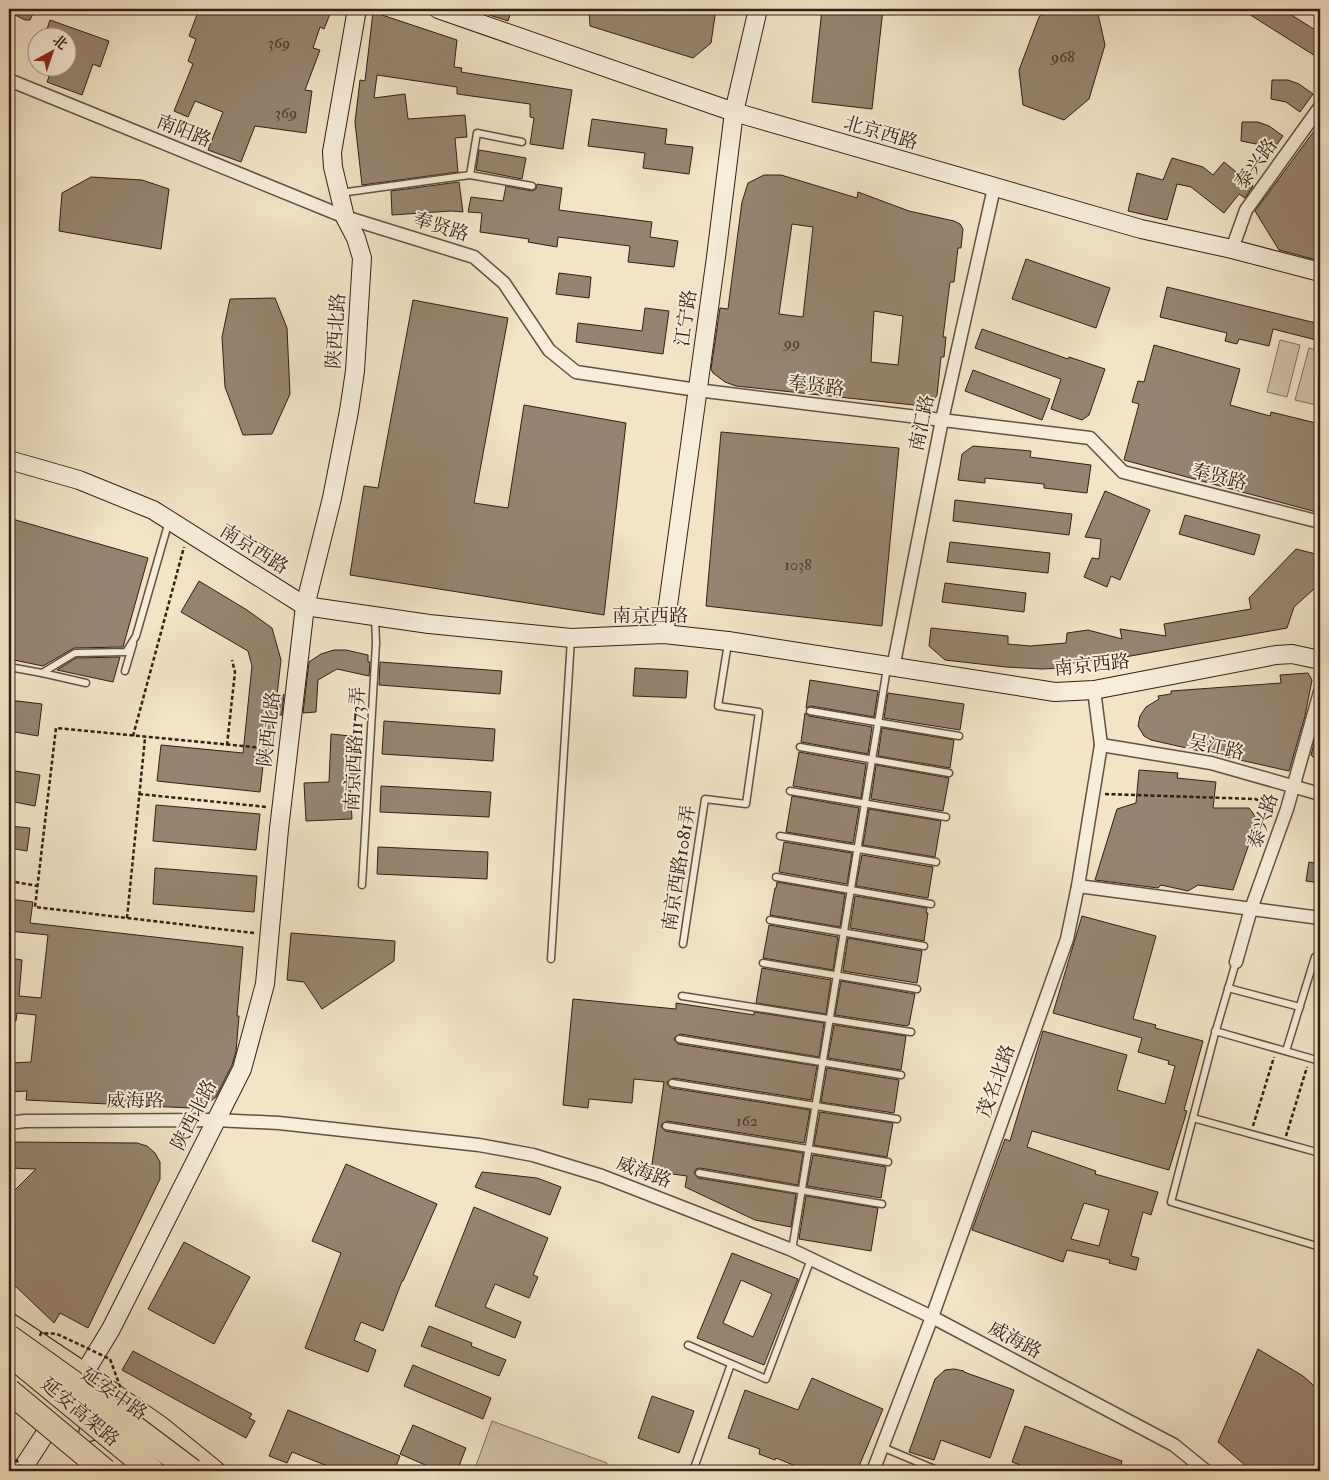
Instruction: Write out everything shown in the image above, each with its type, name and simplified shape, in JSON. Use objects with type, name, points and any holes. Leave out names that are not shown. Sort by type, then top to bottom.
[{"type":"highway","points":[[9,1337],[192,1471]]},
{"type":"highway","name":"延安高架路","points":[[9,1354],[152,1471]]},
{"type":"highway","name":"延安高架路","points":[[9,1391],[104,1471]]},
{"type":"main road","name":"陕西北路","points":[[22,1471],[54,1429],[70,1396],[111,1329],[242,1069],[265,984],[281,808],[305,606],[332,498],[355,371],[362,258],[356,238],[345,217],[333,167],[332,152],[357,9]]},
{"type":"main road","name":"北京西路","points":[[438,9],[734,112],[1141,229],[1232,249],[1320,272]]},
{"type":"main road","name":"江宁路","points":[[664,634],[734,112],[758,9]]},
{"type":"main road","name":"南京西路","points":[[9,460],[79,480],[154,510],[305,606],[429,624],[571,638],[664,634],[728,641],[1055,692],[1094,690],[1276,654],[1292,654],[1320,660]]},
{"type":"main road","name":"延安中路","points":[[9,1323],[84,1372],[160,1427],[215,1471]]},
{"type":"main road","name":"延安中路","points":[[9,1364],[30,1379],[70,1396],[107,1429],[162,1471]]},
{"type":"main road","points":[[9,1372],[29,1388],[54,1429],[88,1471]]},
{"type":"main road","points":[[9,1399],[120,1471]]},
{"type":"street","name":"南阳路","points":[[9,80],[345,217]]},
{"type":"street","name":"泰兴路","points":[[1232,249],[1246,210],[1320,106]]},
{"type":"street","name":"南汇路","points":[[890,667],[942,420],[994,188]]},
{"type":"street","name":"奉贤路","points":[[345,217],[474,257],[504,283],[549,350],[576,372],[697,390],[1090,438],[1122,472],[1320,522]]},
{"type":"street","name":"茂名北路","points":[[873,1471],[932,1317],[1067,939],[1078,886],[1101,745],[1094,690]]},
{"type":"street","name":"泰兴路","points":[[1236,962],[1252,909],[1295,786],[1320,692]]},
{"type":"street","name":"吴江路","points":[[1101,745],[1211,763],[1320,794]]},
{"type":"street","points":[[1078,886],[1320,918]]},
{"type":"street","name":"威海路","points":[[9,1123],[25,1121],[215,1120],[279,1123],[479,1145],[533,1155],[602,1176],[792,1250],[932,1317],[1174,1445],[1206,1471]]},
{"type":"lane","points":[[470,176],[477,133],[522,142]]},
{"type":"lane","points":[[339,193],[470,176],[532,186]]},
{"type":"lane","points":[[125,671],[169,520]]},
{"type":"lane","name":"南京西路1173弄","points":[[362,885],[376,643],[375,616]]},
{"type":"lane","points":[[42,673],[76,653],[126,652],[136,636]]},
{"type":"lane","points":[[551,959],[571,638]]},
{"type":"lane","name":"南京西路1081弄","points":[[683,944],[704,799],[746,804],[758,712],[718,706],[728,641]]},
{"type":"lane","points":[[9,667],[86,683]]},
{"type":"lane","points":[[792,1250],[878,723],[890,667]]},
{"type":"lane","points":[[810,711],[959,736]]},
{"type":"lane","points":[[800,747],[950,773]]},
{"type":"lane","points":[[790,791],[946,817]]},
{"type":"lane","points":[[780,836],[936,862]]},
{"type":"lane","points":[[776,877],[931,904]]},
{"type":"lane","points":[[770,920],[924,946]]},
{"type":"lane","points":[[1286,1051],[1315,957]]},
{"type":"lane","points":[[1236,962],[1215,1031],[1171,1202],[1320,1247]]},
{"type":"lane","points":[[763,963],[917,989]]},
{"type":"lane","points":[[1228,988],[1300,1007]]},
{"type":"lane","points":[[682,996],[911,1032]]},
{"type":"lane","points":[[1215,1031],[1320,1061]]},
{"type":"lane","points":[[679,1040],[901,1074]]},
{"type":"lane","points":[[672,1083],[897,1118]]},
{"type":"lane","points":[[1193,1118],[1320,1153]]},
{"type":"lane","points":[[666,1126],[888,1162]]},
{"type":"lane","points":[[699,1173],[882,1204]]},
{"type":"lane","points":[[688,1346],[766,1378],[811,1259]]},
{"type":"lane","points":[[694,1471],[731,1364]]},
{"type":"lane","points":[[882,1447],[938,1471]]},
{"type":"path","points":[[132,736],[188,532]]},
{"type":"path","points":[[227,745],[235,672],[232,660]]},
{"type":"path","points":[[269,934],[35,907],[56,728],[145,738],[288,750]]},
{"type":"path","points":[[127,918],[145,738]]},
{"type":"path","points":[[139,794],[281,808]]},
{"type":"path","points":[[1093,794],[1255,799],[1287,809]]},
{"type":"path","points":[[9,881],[38,886]]},
{"type":"path","points":[[1251,1134],[1276,1049]]},
{"type":"path","points":[[1284,1143],[1310,1058]]},
{"type":"path","points":[[9,1448],[22,1471]]},
{"type":"shaded area","points":[[1280,340],[1300,345],[1287,397],[1267,392]]},
{"type":"shaded area","points":[[1309,348],[1320,351],[1320,387],[1316,405],[1295,400]]},
{"type":"shaded area","points":[[492,1421],[607,1463],[604,1471],[474,1471]]},
{"type":"building","points":[[9,9],[35,9],[30,20],[25,20],[9,12]]},
{"type":"building","points":[[199,9],[332,9],[324,29],[320,27],[313,48],[320,50],[305,90],[312,91],[306,133],[255,126],[241,162],[208,150],[223,112],[195,101],[188,117],[174,111],[193,64],[188,61],[196,39],[189,36]]},
{"type":"building","points":[[478,9],[512,9],[508,21],[477,11]]},
{"type":"building","points":[[589,9],[716,9],[711,43],[693,58],[590,26]]},
{"type":"building","points":[[822,9],[883,9],[872,109],[812,102]]},
{"type":"building","points":[[1049,9],[1086,9],[1098,14],[1105,45],[1089,99],[1064,120],[1023,105],[1019,70],[1039,17]]},
{"type":"building","points":[[1241,9],[1282,9],[1320,33],[1320,59]]},
{"type":"building","points":[[373,12],[457,40],[454,67],[462,68],[461,72],[572,90],[563,149],[530,144],[534,118],[530,117],[530,104],[457,94],[457,87],[377,75],[374,98],[405,94],[408,119],[465,115],[467,137],[455,138],[458,172],[362,185],[355,122],[360,80],[365,81]]},
{"type":"building","points":[[50,20],[72,28],[47,28]]},
{"type":"building","points":[[78,30],[109,41],[100,67],[93,64],[82,95],[47,82],[48,78],[78,78]]},
{"type":"building","points":[[1272,80],[1288,80],[1299,84],[1313,94],[1300,112],[1286,102],[1271,99]]},
{"type":"building","points":[[592,119],[667,129],[665,144],[693,147],[689,174],[643,168],[645,153],[588,146]]},
{"type":"building","points":[[1242,122],[1258,122],[1269,126],[1283,136],[1270,154],[1256,144],[1241,141]]},
{"type":"building","points":[[1320,123],[1320,261],[1279,250],[1255,211]]},
{"type":"building","points":[[479,150],[526,158],[522,179],[476,170]]},
{"type":"building","points":[[1172,158],[1203,167],[1213,175],[1224,162],[1253,186],[1245,198],[1239,194],[1224,213],[1191,187],[1177,184],[1167,220],[1128,211],[1137,173],[1163,180]]},
{"type":"building","points":[[764,175],[781,175],[857,198],[858,192],[909,211],[960,224],[963,229],[961,248],[958,248],[954,282],[950,282],[943,337],[946,337],[944,357],[941,357],[937,395],[934,400],[923,406],[736,386],[725,382],[713,373],[711,369],[720,308],[728,309],[742,202],[748,183]],"holes":[[[792,224],[813,227],[803,317],[779,314]],[[874,311],[903,316],[898,365],[871,362]]]},
{"type":"building","points":[[91,177],[142,180],[169,189],[161,249],[59,231],[62,193]]},
{"type":"building","points":[[459,182],[463,212],[451,211],[392,215],[391,191]]},
{"type":"building","points":[[537,184],[562,188],[559,210],[652,222],[650,237],[678,241],[674,267],[628,262],[630,246],[558,237],[557,247],[528,242],[529,239],[480,232],[482,213],[468,212],[471,197],[503,201],[506,186],[532,191],[536,189]]},
{"type":"building","points":[[1026,259],[1110,288],[1096,328],[1012,299]]},
{"type":"building","points":[[559,273],[591,277],[589,298],[556,294]]},
{"type":"building","points":[[1167,287],[1320,324],[1320,341],[1273,329],[1269,346],[1239,339],[1237,344],[1225,341],[1227,333],[1160,317]]},
{"type":"building","points":[[275,298],[287,328],[290,394],[272,434],[243,435],[225,387],[222,337],[230,299]]},
{"type":"building","points":[[413,300],[508,318],[474,503],[508,508],[524,405],[626,423],[604,615],[350,575],[364,486],[378,488]]},
{"type":"building","points":[[645,308],[669,311],[663,354],[576,342],[578,323],[642,331]]},
{"type":"building","points":[[982,329],[1068,359],[1069,357],[1105,369],[1089,415],[1082,420],[1051,409],[1061,379],[975,348]]},
{"type":"building","points":[[1154,345],[1240,369],[1230,405],[1270,416],[1271,412],[1320,424],[1320,513],[1124,460],[1139,404],[1132,402],[1138,381],[1144,382]]},
{"type":"building","points":[[973,370],[1050,399],[1042,420],[965,391]]},
{"type":"building","points":[[721,432],[899,448],[882,626],[706,606]]},
{"type":"building","points":[[973,446],[1031,451],[1030,457],[1091,465],[1087,493],[1044,488],[1044,484],[985,478],[985,483],[958,480],[962,454]]},
{"type":"building","points":[[1105,491],[1150,510],[1120,580],[1111,576],[1107,587],[1084,577],[1092,558],[1099,559],[1101,539],[1085,537]]},
{"type":"building","points":[[955,500],[1072,514],[1069,535],[953,521]]},
{"type":"building","points":[[1185,515],[1260,535],[1254,555],[1179,534]]},
{"type":"building","points":[[9,518],[148,558],[123,647],[74,648],[43,666],[9,659]]},
{"type":"building","points":[[950,542],[1050,553],[1048,573],[947,562]]},
{"type":"building","points":[[1296,549],[1320,555],[1320,587],[1314,589],[1294,607],[1287,628],[1125,657],[1125,655],[1066,664],[1066,668],[1006,667],[945,660],[929,646],[931,628],[1008,636],[1008,644],[1030,646],[1066,643],[1067,633],[1088,630],[1122,639],[1120,629],[1166,636],[1164,624],[1251,609],[1249,598]]},
{"type":"building","points":[[199,581],[247,610],[272,628],[281,660],[276,704],[284,694],[282,715],[275,715],[272,741],[266,740],[260,792],[157,781],[161,745],[243,753],[252,666],[248,651],[181,612]]},
{"type":"building","points":[[945,583],[1026,593],[1024,612],[942,602]]},
{"type":"building","points":[[334,650],[346,650],[368,655],[368,662],[370,662],[369,676],[337,669],[318,680],[316,712],[303,713],[309,662],[321,654]]},
{"type":"building","points":[[120,657],[113,682],[57,670],[76,658]]},
{"type":"building","points":[[380,662],[502,671],[500,694],[379,685]]},
{"type":"building","points":[[635,668],[688,671],[686,698],[633,696]]},
{"type":"building","points":[[1308,673],[1312,680],[1305,716],[1289,771],[1151,740],[1144,736],[1138,726],[1140,716],[1146,707],[1159,699],[1158,696],[1171,694],[1171,691],[1281,683],[1280,675]]},
{"type":"building","points":[[810,680],[878,691],[874,717],[811,706],[806,708]]},
{"type":"building","points":[[888,693],[964,704],[960,730],[884,718]]},
{"type":"building","points":[[9,700],[42,704],[38,736],[9,731]]},
{"type":"building","points":[[805,713],[809,716],[872,727],[868,754],[801,742]]},
{"type":"building","points":[[384,721],[495,729],[493,761],[382,754]]},
{"type":"building","points":[[1320,721],[1320,764],[1311,755]]},
{"type":"building","points":[[882,728],[954,740],[950,768],[878,756]]},
{"type":"building","points":[[331,734],[360,737],[359,784],[350,784],[352,819],[306,821],[304,783],[329,782]]},
{"type":"building","points":[[799,752],[866,764],[861,798],[793,786]]},
{"type":"building","points":[[876,765],[949,778],[943,811],[871,799]]},
{"type":"building","points":[[9,770],[40,775],[35,806],[9,801]]},
{"type":"building","points":[[1139,770],[1178,773],[1177,778],[1216,782],[1213,808],[1249,808],[1253,813],[1257,821],[1233,890],[1198,885],[1188,891],[1161,885],[1158,888],[1095,880],[1117,809],[1136,803]]},
{"type":"building","points":[[381,786],[491,792],[489,817],[380,812]]},
{"type":"building","points":[[792,796],[859,808],[853,843],[786,832]]},
{"type":"building","points":[[156,805],[260,814],[256,850],[153,841]]},
{"type":"building","points":[[869,809],[941,821],[935,857],[863,845]]},
{"type":"building","points":[[9,826],[30,828],[27,851],[9,848]]},
{"type":"building","points":[[784,842],[852,853],[847,884],[779,872]]},
{"type":"building","points":[[378,847],[488,852],[487,879],[377,874]]},
{"type":"building","points":[[862,855],[933,867],[928,898],[856,886]]},
{"type":"building","points":[[1309,862],[1320,864],[1320,883],[1306,881]]},
{"type":"building","points":[[155,868],[257,876],[254,912],[153,904]]},
{"type":"building","points":[[777,882],[845,894],[840,927],[770,915]]},
{"type":"building","points":[[855,896],[927,908],[924,941],[850,928]]},
{"type":"building","points":[[9,899],[33,902],[30,923],[243,947],[236,1052],[232,1065],[216,1097],[206,1105],[190,1108],[26,1100],[27,1091],[9,1092],[9,1063],[31,1062],[36,1015],[17,1013],[16,1021],[9,1020],[9,958],[22,960],[19,996],[41,998],[48,935],[9,931]]},
{"type":"building","points":[[1082,916],[1156,936],[1133,1019],[1156,1025],[1155,1028],[1203,1041],[1184,1110],[1187,1111],[1169,1170],[1032,1131],[1027,1147],[1096,1171],[1095,1174],[1158,1192],[1151,1215],[1143,1212],[1131,1256],[1139,1258],[1136,1270],[1109,1263],[1110,1260],[1067,1250],[1063,1262],[972,1230],[1005,1139],[1010,1141],[1043,1031],[1127,1055],[1117,1090],[1165,1104],[1175,1066],[1168,1064],[1169,1061],[1138,1052],[1142,1038],[1053,1013]],"holes":[[[1084,1203],[1109,1210],[1099,1246],[1071,1239]]]},
{"type":"building","points":[[769,925],[838,937],[833,970],[763,958]]},
{"type":"building","points":[[291,933],[395,941],[394,961],[322,1009],[304,982],[287,980]]},
{"type":"building","points":[[848,938],[922,951],[917,983],[843,971]]},
{"type":"building","points":[[762,968],[831,980],[826,1014],[756,1003]]},
{"type":"building","points":[[841,981],[915,994],[909,1025],[835,1015]]},
{"type":"building","points":[[573,999],[676,1009],[676,1003],[754,1015],[754,1012],[824,1023],[819,1057],[680,1034],[674,1038],[678,1044],[817,1066],[811,1100],[673,1078],[667,1082],[671,1088],[810,1110],[804,1143],[667,1121],[661,1125],[665,1131],[803,1153],[798,1185],[700,1168],[696,1169],[694,1173],[698,1178],[796,1194],[791,1227],[755,1220],[685,1187],[687,1176],[651,1171],[664,1082],[634,1079],[632,1103],[589,1099],[588,1108],[563,1105]]},
{"type":"building","points":[[834,1025],[906,1036],[901,1070],[828,1058]]},
{"type":"building","points":[[827,1068],[899,1080],[894,1113],[821,1102]]},
{"type":"building","points":[[820,1112],[893,1123],[887,1157],[814,1145]]},
{"type":"building","points":[[9,1142],[137,1143],[147,1146],[155,1153],[160,1162],[160,1179],[88,1328],[60,1313],[54,1323],[9,1280],[9,1196],[36,1169],[9,1168]]},
{"type":"building","points":[[813,1155],[886,1167],[881,1198],[807,1186]]},
{"type":"building","points":[[346,1164],[437,1204],[402,1281],[383,1331],[361,1322],[354,1340],[376,1350],[368,1372],[305,1348],[341,1253],[312,1241]]},
{"type":"building","points":[[482,1172],[537,1178],[561,1187],[550,1215],[475,1187]]},
{"type":"building","points":[[806,1196],[878,1208],[871,1251],[799,1239]]},
{"type":"building","points":[[474,1207],[548,1238],[533,1275],[538,1277],[529,1298],[495,1284],[485,1307],[521,1322],[515,1338],[435,1306]]},
{"type":"building","points":[[184,1242],[250,1277],[214,1344],[148,1309]]},
{"type":"building","points":[[732,1253],[798,1279],[764,1365],[697,1338]],"holes":[[[741,1280],[772,1294],[753,1337],[723,1323]]]},
{"type":"building","points":[[429,1326],[472,1343],[471,1346],[506,1360],[499,1376],[421,1346]]},
{"type":"building","points":[[1258,1349],[1303,1376],[1320,1391],[1320,1471],[1252,1471],[1218,1442]]},
{"type":"building","points":[[133,1351],[252,1414],[249,1418],[255,1421],[246,1438],[122,1370]]},
{"type":"building","points":[[413,1365],[491,1398],[483,1419],[404,1386]]},
{"type":"building","points":[[954,1369],[1014,1390],[990,1458],[941,1440],[934,1460],[909,1452],[935,1379],[945,1370]]},
{"type":"building","points":[[812,1378],[883,1409],[857,1471],[808,1471],[776,1458],[775,1460],[759,1454],[760,1449],[728,1438],[745,1390],[798,1410]]},
{"type":"building","points":[[652,1396],[694,1411],[679,1453],[638,1438]]},
{"type":"building","points":[[288,1410],[400,1456],[394,1471],[334,1471],[335,1469],[292,1452],[287,1463],[269,1456]]},
{"type":"building","points":[[413,1425],[466,1448],[457,1471],[439,1471],[400,1454]]},
{"type":"building","points":[[1025,1426],[1122,1461],[1119,1471],[1024,1471],[1026,1467],[1012,1462]]}]
